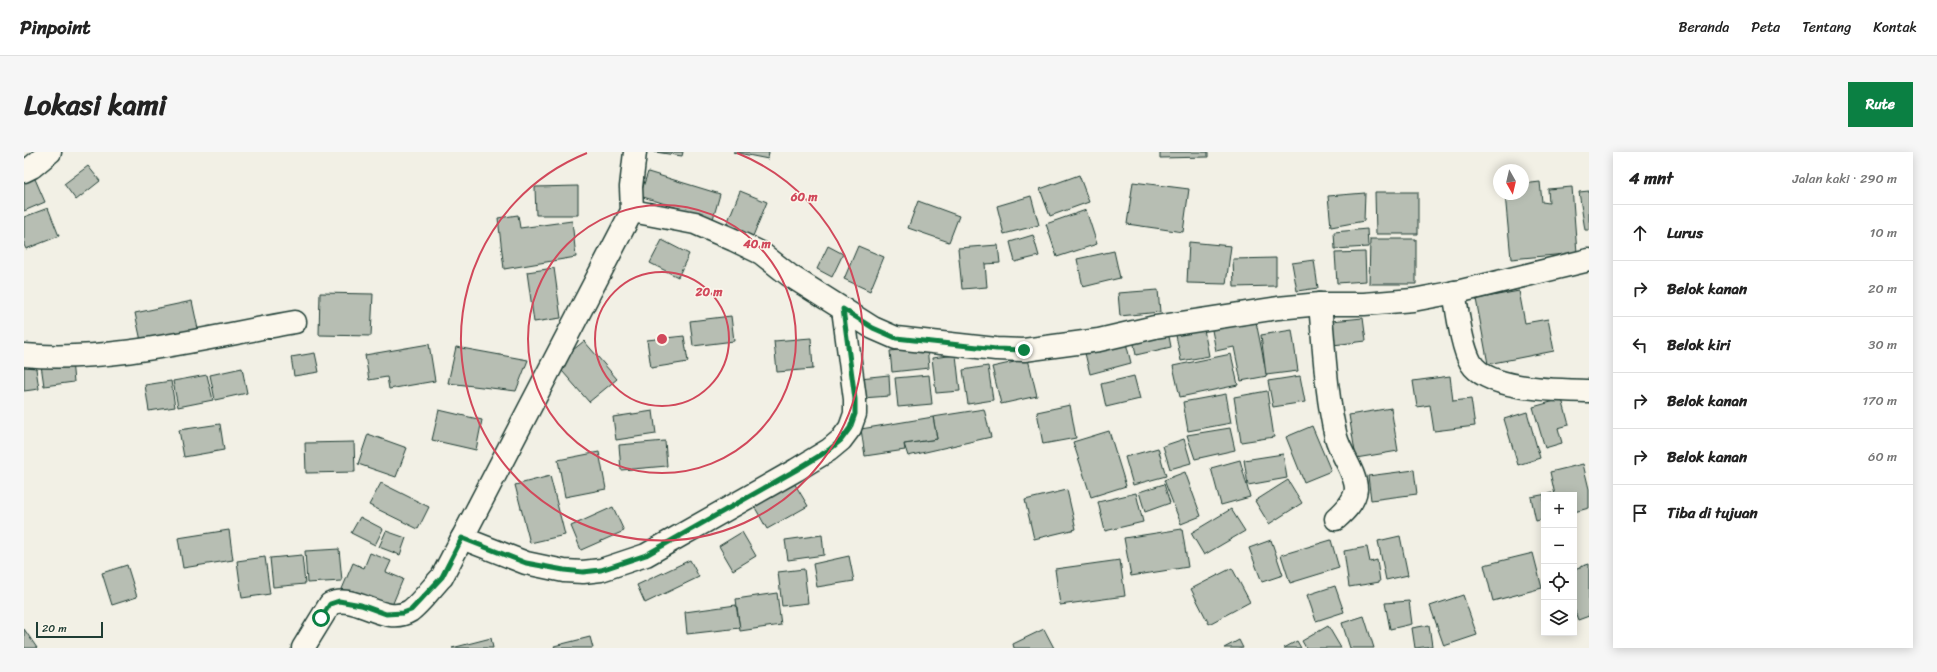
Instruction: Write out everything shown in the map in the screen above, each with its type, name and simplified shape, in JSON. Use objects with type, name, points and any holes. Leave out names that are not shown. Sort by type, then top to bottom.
[{"type":"street","points":[[24,171],[32,167],[50,152]]},
{"type":"street","points":[[303,648],[327,607],[334,602],[344,601],[386,614],[403,613],[411,610],[442,577],[632,211],[631,187],[635,152]]},
{"type":"street","points":[[632,211],[695,223],[734,240],[761,253],[789,275],[873,328],[896,338],[996,349],[1024,350],[1099,340],[1162,325],[1278,308],[1320,304],[1364,304],[1406,300],[1454,292],[1589,260]]},
{"type":"street","points":[[1454,292],[1466,352],[1471,363],[1480,373],[1491,380],[1540,389],[1589,391]]},
{"type":"street","points":[[1320,304],[1336,437],[1353,476],[1356,488],[1353,499],[1345,511],[1336,519]]},
{"type":"street","points":[[462,538],[526,563],[583,572],[601,570],[646,555],[796,470],[841,440],[850,428],[855,414],[855,399],[843,309]]},
{"type":"street","points":[[24,355],[44,357],[118,354],[295,322]]},
{"type":"building","points":[[655,152],[683,152],[682,156]]},
{"type":"building","points":[[733,152],[769,152],[768,159]]},
{"type":"building","points":[[1160,152],[1208,152],[1208,157],[1160,158]]},
{"type":"building","points":[[88,166],[100,181],[76,200],[64,184]]},
{"type":"building","points":[[32,172],[45,202],[24,211],[24,176]]},
{"type":"building","points":[[648,172],[720,194],[713,219],[640,196]]},
{"type":"building","points":[[1079,175],[1089,202],[1050,216],[1040,189]]},
{"type":"building","points":[[1133,182],[1189,189],[1183,232],[1127,224]]},
{"type":"building","points":[[1540,182],[1542,202],[1549,203],[1548,189],[1572,187],[1577,253],[1511,259],[1506,200],[1529,200],[1529,183]]},
{"type":"building","points":[[578,186],[578,215],[536,215],[535,187]]},
{"type":"building","points":[[740,191],[767,202],[753,236],[726,226]]},
{"type":"building","points":[[1589,191],[1589,230],[1585,230],[1579,192]]},
{"type":"building","points":[[1375,192],[1418,192],[1418,234],[1376,234]]},
{"type":"building","points":[[1365,193],[1364,221],[1331,227],[1328,196]]},
{"type":"building","points":[[1031,196],[1039,225],[1004,234],[997,206]]},
{"type":"building","points":[[918,201],[959,216],[949,242],[908,228]]},
{"type":"building","points":[[48,208],[59,236],[26,249],[24,245],[24,217]]},
{"type":"building","points":[[1086,210],[1097,244],[1057,257],[1046,224]]},
{"type":"building","points":[[518,215],[520,228],[572,221],[576,257],[504,269],[498,218]]},
{"type":"building","points":[[1367,229],[1368,247],[1335,249],[1334,232]]},
{"type":"building","points":[[1033,235],[1039,256],[1015,262],[1010,242]]},
{"type":"building","points":[[1370,239],[1416,239],[1416,284],[1369,284]]},
{"type":"building","points":[[662,240],[689,254],[678,277],[650,263]]},
{"type":"building","points":[[1189,242],[1231,246],[1226,284],[1187,283]]},
{"type":"building","points":[[998,245],[1000,263],[985,264],[987,287],[962,289],[958,248]]},
{"type":"building","points":[[828,246],[843,254],[832,277],[817,269]]},
{"type":"building","points":[[858,246],[884,257],[870,291],[844,279]]},
{"type":"building","points":[[1114,251],[1120,278],[1083,287],[1077,259]]},
{"type":"building","points":[[1365,252],[1366,281],[1337,283],[1335,253]]},
{"type":"building","points":[[1276,258],[1276,286],[1234,287],[1233,259]]},
{"type":"building","points":[[1314,260],[1318,288],[1297,291],[1292,263]]},
{"type":"building","points":[[554,268],[561,318],[534,322],[527,272]]},
{"type":"building","points":[[1158,290],[1160,312],[1120,316],[1118,293]]},
{"type":"building","points":[[1519,291],[1525,323],[1548,319],[1554,351],[1488,364],[1476,299]]},
{"type":"building","points":[[320,293],[373,294],[371,336],[319,335]]},
{"type":"building","points":[[192,301],[198,329],[141,341],[135,313]]},
{"type":"building","points":[[731,316],[734,341],[693,346],[690,321]]},
{"type":"building","points":[[1255,317],[1267,376],[1241,381],[1234,347],[1216,351],[1211,325]]},
{"type":"building","points":[[1363,318],[1366,341],[1333,345],[1331,321]]},
{"type":"building","points":[[1203,324],[1209,356],[1181,361],[1175,330]]},
{"type":"building","points":[[1292,330],[1298,371],[1266,375],[1261,335]]},
{"type":"building","points":[[1168,331],[1171,347],[1136,355],[1133,339]]},
{"type":"building","points":[[684,336],[688,362],[651,368],[647,340]]},
{"type":"building","points":[[811,338],[813,369],[777,372],[774,341]]},
{"type":"building","points":[[1125,339],[1131,363],[1090,374],[1084,349]]},
{"type":"building","points":[[584,341],[617,379],[589,402],[556,364]]},
{"type":"building","points":[[429,344],[435,381],[389,389],[387,377],[369,380],[365,355]]},
{"type":"building","points":[[456,347],[528,360],[516,391],[448,383]]},
{"type":"building","points":[[927,347],[929,368],[892,372],[890,351]]},
{"type":"building","points":[[315,353],[319,372],[294,376],[291,357]]},
{"type":"building","points":[[1231,354],[1238,385],[1180,397],[1173,366]]},
{"type":"building","points":[[956,355],[960,391],[936,393],[932,358]]},
{"type":"building","points":[[1028,359],[1037,396],[1001,404],[992,367]]},
{"type":"building","points":[[72,361],[74,382],[44,386],[41,365]]},
{"type":"building","points":[[35,362],[39,389],[24,391],[24,363]]},
{"type":"building","points":[[988,366],[993,400],[968,404],[963,370]]},
{"type":"building","points":[[242,368],[247,393],[215,400],[210,375]]},
{"type":"building","points":[[207,375],[213,400],[178,407],[173,381]]},
{"type":"building","points":[[889,375],[890,396],[862,398],[860,378]]},
{"type":"building","points":[[929,375],[932,404],[898,407],[895,378]]},
{"type":"building","points":[[1134,376],[1140,399],[1106,407],[1101,384]]},
{"type":"building","points":[[1300,376],[1305,402],[1273,407],[1268,381]]},
{"type":"building","points":[[1450,376],[1453,401],[1471,399],[1475,426],[1434,431],[1430,405],[1417,407],[1413,381]]},
{"type":"building","points":[[171,381],[175,407],[149,411],[145,385]]},
{"type":"building","points":[[1267,391],[1274,437],[1241,442],[1234,397]]},
{"type":"building","points":[[1226,394],[1231,423],[1188,431],[1183,402]]},
{"type":"building","points":[[1562,399],[1569,425],[1558,428],[1562,443],[1545,448],[1533,407]]},
{"type":"building","points":[[1070,405],[1076,438],[1043,444],[1037,412]]},
{"type":"building","points":[[1391,408],[1398,451],[1356,458],[1349,415]]},
{"type":"building","points":[[984,409],[991,437],[908,456],[904,444],[937,439],[933,417]]},
{"type":"building","points":[[439,410],[482,420],[476,450],[432,440]]},
{"type":"building","points":[[653,411],[656,434],[616,440],[613,417]]},
{"type":"building","points":[[1527,412],[1540,458],[1518,465],[1504,419]]},
{"type":"building","points":[[933,417],[937,439],[904,444],[905,450],[865,456],[861,429]]},
{"type":"building","points":[[220,424],[224,450],[184,457],[179,430]]},
{"type":"building","points":[[1312,426],[1331,471],[1304,482],[1286,437]]},
{"type":"building","points":[[1230,428],[1235,450],[1195,459],[1187,435]]},
{"type":"building","points":[[1109,431],[1126,486],[1091,497],[1073,442]]},
{"type":"building","points":[[368,434],[407,448],[396,477],[358,464]]},
{"type":"building","points":[[1184,439],[1191,463],[1170,469],[1163,446]]},
{"type":"building","points":[[665,441],[667,466],[621,470],[619,445]]},
{"type":"building","points":[[354,442],[355,472],[306,473],[305,443]]},
{"type":"building","points":[[1158,448],[1166,476],[1133,485],[1125,457]]},
{"type":"building","points":[[599,452],[606,489],[565,497],[558,460]]},
{"type":"building","points":[[1283,454],[1287,478],[1248,485],[1244,460]]},
{"type":"building","points":[[1240,460],[1250,497],[1221,505],[1211,468]]},
{"type":"building","points":[[1583,464],[1589,489],[1589,508],[1577,511],[1577,492],[1554,492],[1550,472]]},
{"type":"building","points":[[1414,470],[1417,494],[1371,500],[1368,476]]},
{"type":"building","points":[[1185,472],[1201,516],[1181,524],[1164,480]]},
{"type":"building","points":[[550,476],[565,535],[530,543],[515,485]]},
{"type":"building","points":[[1288,480],[1302,503],[1269,524],[1255,501]]},
{"type":"building","points":[[793,481],[808,506],[767,529],[753,504]]},
{"type":"building","points":[[381,483],[429,507],[418,529],[369,505]]},
{"type":"building","points":[[1164,484],[1170,503],[1145,512],[1139,492]]},
{"type":"building","points":[[1067,490],[1076,529],[1034,539],[1025,500]]},
{"type":"building","points":[[1136,493],[1143,522],[1105,531],[1098,502]]},
{"type":"building","points":[[1541,495],[1541,520],[1536,521],[1531,497]]},
{"type":"building","points":[[613,507],[624,531],[581,550],[571,526]]},
{"type":"building","points":[[1231,509],[1245,531],[1204,555],[1191,533]]},
{"type":"building","points":[[360,517],[383,529],[375,545],[351,533]]},
{"type":"building","points":[[1182,529],[1188,567],[1131,576],[1124,538]]},
{"type":"building","points":[[229,530],[233,560],[183,568],[178,538]]},
{"type":"building","points":[[386,531],[406,538],[400,555],[379,547]]},
{"type":"building","points":[[742,532],[756,556],[733,570],[719,546]]},
{"type":"building","points":[[822,535],[824,555],[788,560],[785,540]]},
{"type":"building","points":[[1400,536],[1408,575],[1386,580],[1378,541]]},
{"type":"building","points":[[1271,540],[1283,575],[1262,582],[1249,548]]},
{"type":"building","points":[[1331,540],[1339,568],[1290,583],[1281,555]]},
{"type":"building","points":[[1367,547],[1370,562],[1377,560],[1380,582],[1349,587],[1344,551]]},
{"type":"building","points":[[339,549],[342,581],[307,583],[305,551]]},
{"type":"building","points":[[370,553],[391,561],[386,572],[403,579],[391,608],[342,589],[353,563],[364,568]]},
{"type":"building","points":[[1533,553],[1541,588],[1493,601],[1484,565]]},
{"type":"building","points":[[302,555],[305,584],[273,587],[270,558]]},
{"type":"building","points":[[849,556],[854,581],[817,587],[813,564]]},
{"type":"building","points":[[265,557],[270,594],[242,598],[237,561]]},
{"type":"building","points":[[690,560],[699,577],[645,603],[637,585]]},
{"type":"building","points":[[1120,560],[1125,596],[1060,605],[1055,569]]},
{"type":"building","points":[[1589,564],[1589,616],[1578,620],[1577,617],[1577,568]]},
{"type":"building","points":[[127,565],[137,597],[112,605],[102,573]]},
{"type":"building","points":[[1232,568],[1250,602],[1209,624],[1191,589]]},
{"type":"building","points":[[804,569],[808,603],[782,606],[778,572]]},
{"type":"building","points":[[1335,586],[1344,612],[1316,621],[1307,595]]},
{"type":"building","points":[[777,593],[781,625],[740,631],[736,599]]},
{"type":"building","points":[[1463,595],[1477,635],[1444,646],[1430,606]]},
{"type":"building","points":[[1409,601],[1412,624],[1390,629],[1385,603]]},
{"type":"building","points":[[736,605],[740,628],[687,634],[685,612]]},
{"type":"building","points":[[1364,616],[1374,648],[1350,648],[1342,623]]},
{"type":"building","points":[[1429,625],[1432,646],[1415,648],[1412,628]]},
{"type":"building","points":[[1328,626],[1341,648],[1306,648],[1302,641]]},
{"type":"building","points":[[24,629],[37,648],[24,648]]},
{"type":"building","points":[[1044,629],[1054,648],[1014,648],[1013,644]]},
{"type":"building","points":[[590,637],[593,648],[555,648],[554,646]]},
{"type":"building","points":[[491,638],[493,648],[452,648]]},
{"type":"building","points":[[1239,640],[1243,648],[1224,648]]},
{"type":"building","points":[[1297,641],[1301,648],[1284,648]]},
{"type":"route","points":[[321,618],[330,604],[339,601],[361,605],[386,614],[403,613],[411,610],[442,577],[462,538],[526,563],[583,572],[601,570],[646,555],[796,470],[829,450],[841,440],[850,428],[855,414],[855,399],[843,309],[873,328],[896,338],[996,349],[1024,350]]}]
